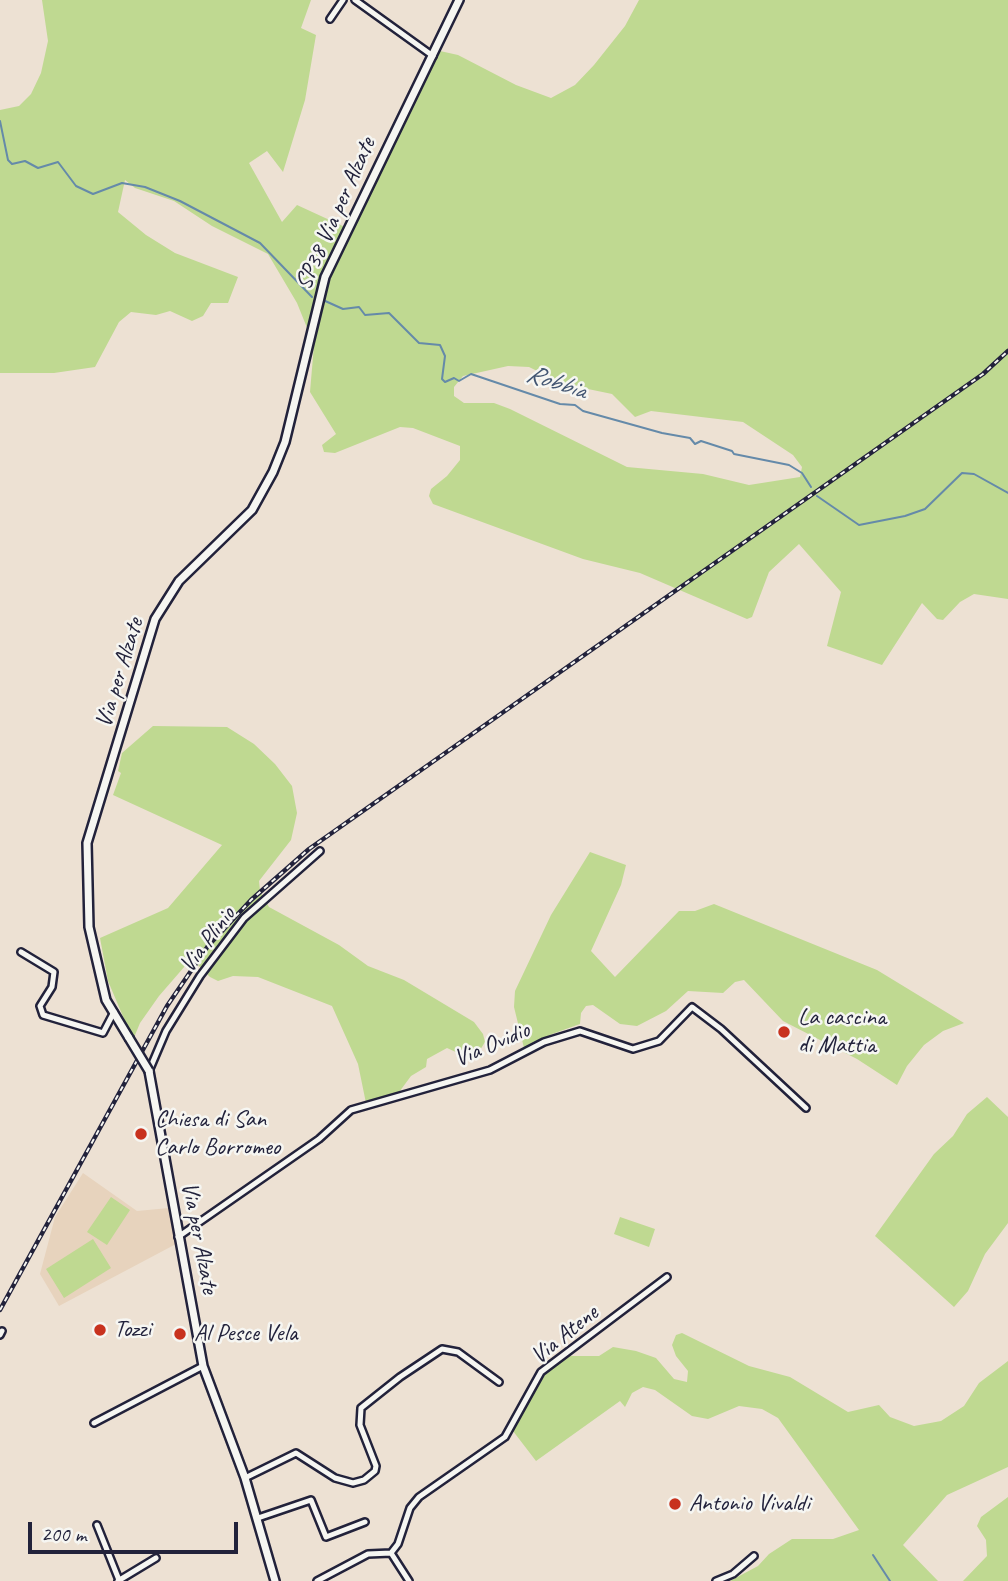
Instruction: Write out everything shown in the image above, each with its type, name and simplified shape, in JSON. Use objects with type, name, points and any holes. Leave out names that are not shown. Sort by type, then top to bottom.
[{"type":"street","points":[[330,19],[343,0]]},
{"type":"street","points":[[355,0],[433,56]]},
{"type":"street","name":"SP38 Via per Alzate","points":[[262,493],[285,442],[325,277],[459,0]]},
{"type":"street","name":"Via per Alzate","points":[[262,493],[238,525],[179,581],[161,607],[87,843],[89,927],[106,1000],[149,1071],[203,1366],[245,1478],[275,1581]]},
{"type":"street","name":"Via Plinio","points":[[149,1071],[166,1031],[193,987],[244,918],[320,851]]},
{"type":"street","points":[[21,952],[54,972],[52,987],[40,1006],[43,1015],[103,1033],[114,1012]]},
{"type":"street","name":"Via Ovidio","points":[[178,1237],[319,1139],[351,1110],[490,1070],[544,1042],[579,1031],[633,1049],[659,1041],[692,1007],[721,1029],[806,1108]]},
{"type":"street","name":"Via Atene","points":[[391,1553],[398,1544],[403,1524],[414,1503],[505,1437],[541,1372],[667,1277]]},
{"type":"street","points":[[245,1478],[296,1453],[335,1478],[353,1483],[365,1480],[375,1471],[376,1466],[360,1425],[361,1408],[442,1349],[458,1352],[499,1382]]},
{"type":"street","points":[[94,1423],[203,1366]]},
{"type":"street","points":[[258,1518],[311,1500],[326,1537],[365,1522]]},
{"type":"street","points":[[97,1525],[119,1581],[156,1558]]},
{"type":"street","points":[[317,1581],[368,1554],[391,1553],[409,1581]]},
{"type":"street","points":[[716,1581],[733,1574],[754,1556]]},
{"type":"shaded area","points":[[83,1173],[137,1211],[169,1208],[176,1244],[59,1306],[40,1274],[55,1217]]},
{"type":"green space","points":[[42,0],[311,0],[301,28],[316,35],[305,100],[283,172],[267,151],[249,163],[282,222],[297,205],[347,228],[431,49],[458,55],[516,85],[551,98],[575,85],[594,65],[625,26],[639,0],[1008,0],[1008,599],[974,594],[960,602],[943,620],[937,619],[922,603],[882,665],[827,646],[841,592],[799,544],[769,572],[752,617],[747,619],[640,573],[583,559],[433,504],[429,496],[431,489],[447,476],[460,460],[460,446],[413,428],[400,427],[335,453],[324,452],[322,445],[336,434],[310,392],[314,345],[297,303],[268,254],[212,226],[174,201],[135,188],[125,180],[118,212],[146,235],[175,253],[238,277],[228,303],[211,303],[203,316],[192,321],[170,311],[156,315],[131,312],[119,322],[95,367],[54,373],[0,373],[0,110],[19,106],[31,94],[41,73],[48,41]],"holes":[[[508,366],[529,367],[564,384],[612,394],[635,417],[651,411],[743,422],[793,455],[802,467],[800,477],[749,485],[703,474],[627,467],[510,409],[494,403],[464,403],[454,396],[454,387],[463,376]]]},
{"type":"green space","points":[[153,726],[227,727],[254,744],[275,764],[292,786],[297,813],[291,840],[259,881],[260,891],[269,907],[339,945],[368,966],[404,980],[474,1022],[483,1034],[485,1042],[480,1050],[469,1058],[447,1048],[427,1059],[426,1067],[411,1076],[391,1103],[367,1108],[358,1064],[332,1006],[258,977],[233,976],[218,981],[195,962],[185,966],[159,996],[140,1023],[133,1040],[108,981],[100,938],[168,908],[222,845],[113,795],[121,773],[118,771],[122,753]]},
{"type":"green space","points":[[590,852],[626,865],[621,885],[591,951],[615,977],[679,911],[695,911],[714,904],[877,970],[964,1023],[943,1031],[924,1045],[907,1066],[897,1085],[857,1059],[783,1021],[744,980],[735,982],[723,993],[688,991],[666,1011],[637,1026],[620,1024],[593,1005],[586,1006],[581,1013],[580,1024],[524,1048],[514,1007],[515,991],[551,915]]},
{"type":"green space","points":[[987,1097],[1008,1117],[1008,1223],[985,1254],[968,1291],[954,1307],[875,1236],[934,1154],[953,1136],[967,1114]]},
{"type":"green space","points":[[111,1197],[130,1210],[107,1245],[87,1232]]},
{"type":"green space","points":[[620,1217],[655,1229],[649,1247],[614,1234]]},
{"type":"green space","points":[[93,1239],[111,1268],[64,1298],[46,1269]]},
{"type":"green space","points":[[682,1333],[749,1366],[790,1377],[848,1412],[879,1405],[890,1417],[914,1426],[941,1421],[964,1406],[979,1383],[1008,1361],[1008,1467],[947,1495],[903,1545],[938,1581],[730,1581],[758,1566],[769,1554],[792,1539],[833,1539],[859,1530],[778,1418],[762,1409],[739,1406],[708,1419],[692,1416],[655,1390],[643,1387],[632,1393],[625,1407],[620,1401],[536,1461],[513,1431],[542,1376],[568,1356],[599,1356],[613,1347],[636,1351],[656,1358],[674,1379],[687,1382],[688,1371],[676,1356],[672,1345],[676,1335]]},
{"type":"green space","points":[[1008,1497],[1008,1581],[963,1581],[987,1556],[986,1540],[977,1526],[981,1517]]},
{"type":"waterway","points":[[0,121],[8,160],[12,164],[25,161],[38,168],[58,162],[76,186],[93,194],[122,183],[145,187],[180,201],[260,243],[312,297]]},
{"type":"waterway","name":"Robbia","points":[[323,300],[343,309],[359,307],[365,315],[389,313],[419,343],[440,345],[445,356],[442,379],[445,382],[454,378],[459,381],[471,374],[560,404],[575,405],[583,411],[690,438],[695,444],[701,441],[734,454],[789,465],[802,473],[811,487]]},
{"type":"waterway","name":"Robbia","points":[[817,496],[859,525],[925,509],[962,473],[974,474],[1008,493]]},
{"type":"waterway","points":[[873,1555],[890,1581]]},
{"type":"railway","points":[[0,1310],[167,1006],[208,946],[251,900],[309,849],[983,374],[1008,351]]},
{"type":"place","name":"La cascina di Mattia","points":[[784,1032]]},
{"type":"place","name":"Chiesa di San Carlo Borromeo","points":[[141,1134]]},
{"type":"place","name":"Tozzi","points":[[100,1330]]},
{"type":"place","name":"Al Pesce Vela","points":[[180,1334]]},
{"type":"place","name":"Antonio Vivaldi","points":[[675,1504]]}]
